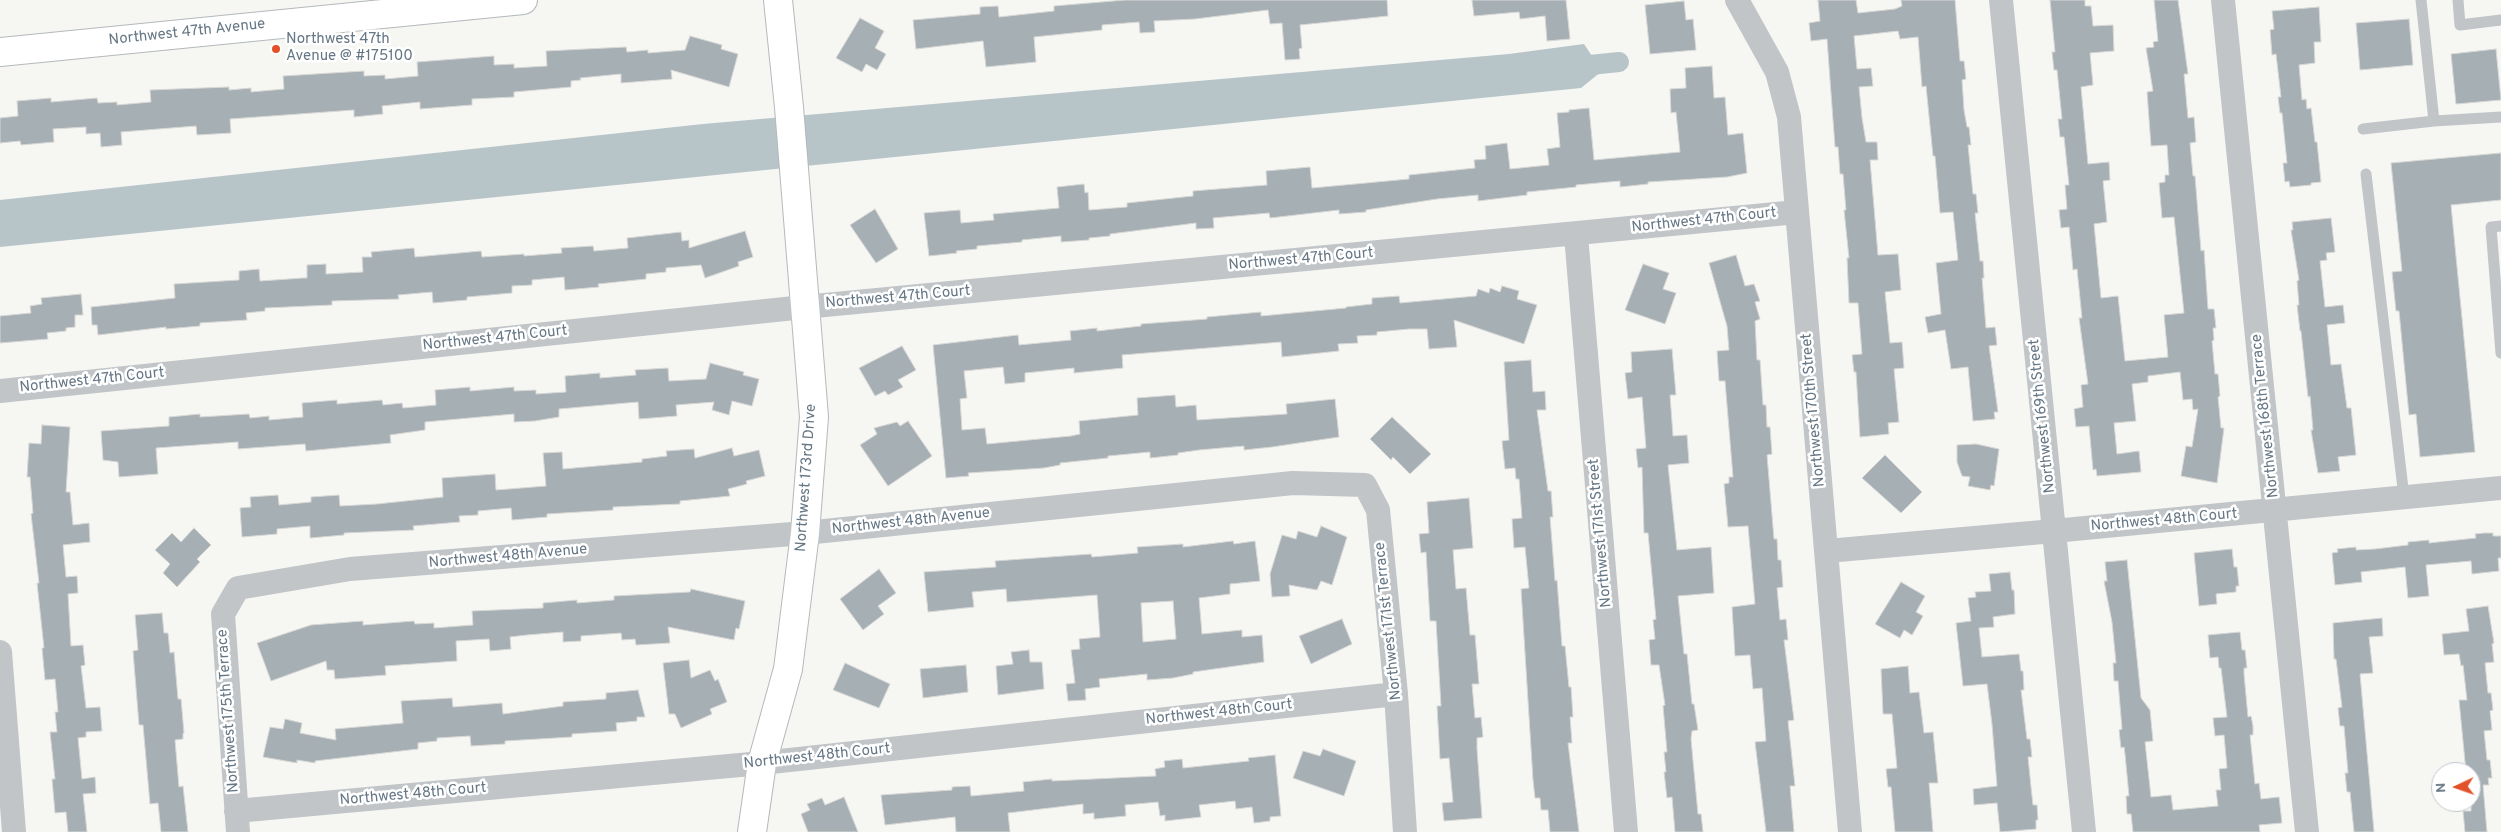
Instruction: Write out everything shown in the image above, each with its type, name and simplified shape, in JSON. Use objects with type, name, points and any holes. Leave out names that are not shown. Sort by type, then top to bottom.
[{"type":"street","name":"Northwest 47th Avenue","points":[[0,52],[523,0]]},
{"type":"street","name":"Northwest 173rd Drive","points":[[752,832],[762,763],[788,669],[805,533],[814,417],[789,107],[778,0]]},
{"type":"street","name":"Northwest 170th Street","points":[[1737,0],[1777,72],[1789,117],[1850,832]]},
{"type":"street","name":"Northwest 169th Street","points":[[2002,0],[2084,832]]},
{"type":"street","name":"Northwest 168th Terrace","points":[[2223,0],[2276,510],[2307,832]]},
{"type":"street","name":"Northwest 47th Court","points":[[0,391],[804,306],[1797,212]]},
{"type":"street","name":"Northwest 171st Street","points":[[1576,234],[1626,832]]},
{"type":"street","name":"Northwest 48th Avenue","points":[[350,569],[805,533],[1293,483]]},
{"type":"street","name":"Northwest 171st Terrace","points":[[1293,483],[1365,485],[1378,510],[1396,694],[1405,832]]},
{"type":"street","name":"Northwest 48th Court","points":[[1827,550],[2054,531],[2501,488]]},
{"type":"street","name":"Northwest 175th Terrace","points":[[237,821],[223,614],[238,588],[350,569]]},
{"type":"street","points":[[0,652],[14,832]]},
{"type":"street","name":"Northwest 48th Court","points":[[237,821],[1396,694]]},
{"type":"lane","points":[[2421,0],[2434,121]]},
{"type":"lane","points":[[2458,0],[2460,25],[2501,20]]},
{"type":"lane","points":[[2363,129],[2434,121],[2501,117]]},
{"type":"lane","points":[[2366,174],[2404,498]]},
{"type":"lane","points":[[2501,226],[2491,227],[2501,353]]},
{"type":"shaded area","points":[[1584,44],[1602,71],[1581,88],[0,247],[0,200],[703,124],[1509,54]]},
{"type":"building","points":[[1125,0],[1387,0],[1388,16],[1300,25],[1302,48],[1299,49],[1300,59],[1285,60],[1282,23],[1270,24],[1268,10],[1195,19],[1154,21],[1155,32],[1140,33],[1139,22],[1102,25],[1102,30],[1034,37],[1036,62],[986,67],[983,41],[916,49],[913,20],[980,14],[980,7],[998,6],[999,17],[1054,11],[1054,6]]},
{"type":"building","points":[[1472,0],[1566,0],[1570,39],[1547,41],[1545,16],[1520,19],[1519,12],[1474,16]]},
{"type":"building","points":[[1818,0],[1856,0],[1858,13],[1895,9],[1902,6],[1901,0],[1955,0],[1960,61],[1964,61],[1966,79],[1962,80],[1964,110],[1967,127],[1969,127],[1971,145],[1968,145],[1973,194],[1976,194],[1978,213],[1975,213],[1980,261],[1983,261],[1984,278],[1982,278],[1986,328],[1995,327],[1997,345],[1989,346],[1998,412],[1994,412],[1995,419],[1973,421],[1968,367],[1951,369],[1945,330],[1928,333],[1925,317],[1941,314],[1936,263],[1958,260],[1953,212],[1940,213],[1926,86],[1922,87],[1918,37],[1900,39],[1898,31],[1854,36],[1857,69],[1871,68],[1873,86],[1859,87],[1862,118],[1866,142],[1877,142],[1878,160],[1870,160],[1878,255],[1898,254],[1901,290],[1885,292],[1890,343],[1902,342],[1904,368],[1894,369],[1899,422],[1888,423],[1889,434],[1860,437],[1856,372],[1854,372],[1852,355],[1862,354],[1858,303],[1849,303],[1847,258],[1849,258],[1844,210],[1846,210],[1843,174],[1840,174],[1838,147],[1835,147],[1827,39],[1811,41],[1809,23],[1820,21]]},
{"type":"building","points":[[2050,0],[2085,0],[2085,6],[2091,6],[2093,26],[2113,25],[2114,51],[2090,53],[2093,85],[2081,87],[2088,164],[2109,162],[2110,180],[2103,181],[2107,222],[2094,224],[2101,298],[2118,296],[2125,361],[2168,357],[2164,315],[2184,313],[2174,217],[2162,218],[2159,183],[2165,182],[2165,175],[2169,175],[2167,145],[2151,146],[2147,92],[2153,91],[2146,48],[2154,47],[2153,42],[2158,41],[2154,0],[2178,0],[2188,74],[2184,74],[2188,118],[2194,117],[2196,142],[2190,143],[2193,176],[2195,176],[2201,251],[2204,250],[2208,309],[2214,309],[2216,328],[2213,328],[2214,340],[2212,341],[2215,374],[2218,374],[2221,428],[2224,428],[2217,483],[2181,476],[2186,446],[2192,447],[2198,409],[2193,410],[2192,399],[2183,400],[2180,372],[2148,376],[2148,382],[2132,384],[2136,421],[2114,423],[2117,454],[2139,451],[2141,472],[2097,476],[2096,469],[2093,470],[2089,426],[2076,427],[2074,409],[2083,407],[2081,385],[2088,384],[2079,318],[2082,318],[2077,269],[2073,270],[2069,227],[2061,228],[2059,210],[2067,209],[2065,185],[2069,185],[2064,137],[2060,137],[2058,119],[2062,119],[2057,70],[2054,70],[2052,52],[2055,52]]},
{"type":"building","points":[[1684,1],[1686,20],[1693,19],[1696,50],[1650,54],[1645,5]]},
{"type":"building","points":[[2319,7],[2321,42],[2314,42],[2315,63],[2299,65],[2302,100],[2306,99],[2307,109],[2311,108],[2321,182],[2290,187],[2289,181],[2285,182],[2283,163],[2287,163],[2282,113],[2280,113],[2278,97],[2281,97],[2276,54],[2272,55],[2270,30],[2274,29],[2272,11]]},
{"type":"building","points":[[860,18],[884,31],[875,48],[886,54],[877,70],[866,64],[862,72],[836,58]]},
{"type":"building","points":[[2409,19],[2413,65],[2360,70],[2356,23]]},
{"type":"building","points":[[690,36],[722,45],[721,49],[738,54],[729,87],[671,70],[672,79],[621,83],[621,74],[580,78],[581,80],[571,81],[571,87],[514,92],[514,97],[472,99],[472,105],[420,109],[420,102],[382,106],[383,114],[354,117],[354,110],[230,119],[231,133],[197,135],[196,126],[121,132],[122,145],[101,147],[100,133],[86,134],[86,127],[53,129],[54,142],[21,145],[20,141],[0,143],[0,118],[18,116],[17,101],[51,98],[51,102],[97,98],[98,103],[117,102],[117,105],[151,102],[150,90],[229,87],[229,90],[251,88],[251,92],[284,89],[283,76],[364,71],[364,76],[385,75],[385,79],[418,76],[417,62],[494,56],[494,65],[514,64],[514,68],[547,66],[546,51],[626,47],[627,52],[648,50],[648,53],[685,50]]},
{"type":"building","points":[[2496,49],[2501,100],[2456,104],[2451,54]]},
{"type":"building","points":[[1712,66],[1714,98],[1725,97],[1728,135],[1743,133],[1747,173],[1727,177],[1648,182],[1648,184],[1620,187],[1620,181],[1576,185],[1576,187],[1527,192],[1527,195],[1478,201],[1478,195],[1437,199],[1366,210],[1366,212],[1339,214],[1339,210],[1270,218],[1269,213],[1213,218],[1214,228],[1196,229],[1196,223],[1110,234],[1110,236],[1089,238],[1089,240],[1061,242],[1061,236],[977,246],[977,249],[929,256],[924,213],[960,210],[961,223],[994,220],[993,214],[1059,208],[1057,187],[1084,184],[1085,193],[1088,192],[1089,210],[1127,207],[1127,203],[1193,196],[1193,191],[1267,185],[1266,171],[1310,167],[1312,188],[1409,179],[1409,175],[1475,168],[1474,160],[1486,159],[1485,146],[1507,143],[1510,169],[1549,165],[1547,149],[1560,147],[1557,113],[1569,112],[1569,110],[1589,108],[1594,160],[1680,152],[1676,112],[1671,113],[1670,89],[1686,88],[1685,68]]},
{"type":"building","points":[[2501,153],[2501,200],[2451,205],[2475,452],[2420,457],[2416,414],[2409,415],[2399,311],[2396,311],[2392,272],[2402,271],[2391,163]]},
{"type":"building","points":[[875,209],[898,249],[876,263],[850,225]]},
{"type":"building","points":[[2331,218],[2335,252],[2326,253],[2327,260],[2320,261],[2325,307],[2343,305],[2345,323],[2327,325],[2331,365],[2341,364],[2347,408],[2351,408],[2356,455],[2338,457],[2340,471],[2318,473],[2311,430],[2313,430],[2310,396],[2308,397],[2297,305],[2299,305],[2297,281],[2299,280],[2291,230],[2293,230],[2292,222]]},
{"type":"building","points":[[745,231],[753,257],[738,262],[739,266],[705,278],[701,265],[666,268],[666,272],[646,274],[646,279],[598,284],[599,287],[565,290],[564,277],[532,280],[532,285],[512,286],[512,293],[467,297],[467,300],[433,303],[432,292],[398,295],[399,299],[332,301],[332,305],[265,308],[265,311],[246,313],[247,320],[200,323],[200,326],[166,329],[166,327],[98,335],[97,325],[92,325],[91,307],[175,298],[174,284],[239,280],[239,271],[259,269],[260,281],[307,278],[307,265],[326,264],[326,274],[363,272],[362,257],[372,257],[371,252],[414,248],[415,257],[481,251],[482,257],[524,254],[524,256],[562,253],[561,248],[593,246],[594,251],[628,248],[627,238],[681,232],[682,241],[689,240],[689,248]]},
{"type":"building","points":[[1736,255],[1745,286],[1754,284],[1760,301],[1755,302],[1760,319],[1755,321],[1757,360],[1760,360],[1763,405],[1766,405],[1767,427],[1770,427],[1772,454],[1767,455],[1774,539],[1777,539],[1778,560],[1781,560],[1783,587],[1777,588],[1780,620],[1786,619],[1788,640],[1784,640],[1794,720],[1788,721],[1795,786],[1790,786],[1794,832],[1766,832],[1755,742],[1766,741],[1762,688],[1753,689],[1750,655],[1735,656],[1732,607],[1755,604],[1748,526],[1728,527],[1724,484],[1729,483],[1729,477],[1733,477],[1725,381],[1719,381],[1717,351],[1729,350],[1727,326],[1709,263]]},
{"type":"building","points":[[1643,264],[1669,273],[1663,289],[1676,293],[1665,324],[1625,310]]},
{"type":"building","points":[[1502,286],[1519,291],[1517,299],[1537,305],[1524,344],[1454,320],[1457,347],[1429,349],[1427,329],[1409,329],[1377,332],[1377,335],[1357,336],[1358,343],[1338,344],[1339,351],[1282,357],[1281,342],[1122,355],[1123,368],[1074,373],[1074,368],[1025,373],[1025,382],[1005,384],[1003,367],[964,371],[967,398],[960,399],[962,430],[985,428],[987,444],[1080,434],[1079,421],[1138,415],[1137,398],[1175,395],[1176,407],[1196,405],[1197,420],[1287,414],[1286,404],[1335,399],[1339,437],[1244,450],[1244,446],[1199,450],[1178,453],[1178,455],[1150,458],[1150,452],[1108,456],[1108,458],[1060,463],[1060,465],[1044,468],[968,473],[969,476],[946,478],[933,345],[1018,335],[1019,345],[1071,340],[1070,331],[1097,328],[1097,331],[1141,326],[1141,324],[1207,319],[1207,317],[1261,312],[1261,316],[1346,308],[1372,304],[1372,298],[1399,296],[1400,303],[1476,296],[1478,289],[1489,293],[1490,288],[1500,292]]},
{"type":"building","points":[[81,294],[83,315],[75,315],[75,327],[66,328],[66,331],[47,333],[48,339],[0,343],[0,316],[31,313],[30,306],[42,304],[41,298]]},
{"type":"building","points":[[902,346],[916,370],[898,380],[903,387],[888,395],[885,391],[875,396],[859,368]]},
{"type":"building","points":[[1672,349],[1676,395],[1670,395],[1673,436],[1687,435],[1689,463],[1668,465],[1677,550],[1711,547],[1714,593],[1678,596],[1684,654],[1687,654],[1692,704],[1694,704],[1698,730],[1692,731],[1691,739],[1698,814],[1701,814],[1703,832],[1675,832],[1672,797],[1667,798],[1664,772],[1666,772],[1664,752],[1667,752],[1663,706],[1665,705],[1659,665],[1651,665],[1649,640],[1655,639],[1653,620],[1656,619],[1648,533],[1644,533],[1642,467],[1638,468],[1636,449],[1646,448],[1642,397],[1628,399],[1625,373],[1632,372],[1631,352]]},
{"type":"building","points":[[1531,360],[1533,392],[1545,391],[1546,410],[1537,410],[1548,491],[1551,491],[1553,517],[1550,517],[1555,581],[1557,580],[1562,646],[1565,646],[1569,687],[1571,687],[1573,717],[1570,717],[1572,743],[1568,743],[1579,832],[1550,832],[1548,810],[1541,810],[1540,798],[1535,798],[1533,780],[1521,589],[1529,588],[1525,547],[1514,548],[1512,519],[1522,518],[1519,479],[1516,479],[1515,468],[1505,469],[1502,441],[1509,440],[1504,362]]},
{"type":"building","points":[[710,363],[744,372],[743,375],[759,379],[752,406],[732,401],[729,415],[712,410],[714,402],[676,405],[677,416],[639,419],[638,402],[559,409],[559,417],[535,421],[514,422],[514,414],[425,422],[425,430],[390,435],[391,443],[306,451],[305,444],[238,449],[238,442],[156,448],[158,474],[119,477],[118,462],[103,460],[101,431],[169,426],[169,417],[200,414],[200,417],[249,414],[250,418],[269,416],[269,420],[303,417],[302,403],[337,400],[337,404],[382,400],[383,405],[402,403],[403,408],[436,405],[435,390],[470,387],[470,391],[514,387],[514,391],[536,390],[536,394],[566,392],[565,376],[600,373],[600,378],[636,375],[635,370],[668,368],[669,381],[706,379]]},
{"type":"building","points":[[1392,417],[1431,454],[1410,474],[1393,457],[1391,460],[1370,439]]},
{"type":"building","points":[[908,421],[932,456],[888,486],[860,445],[877,434],[874,428],[897,422],[900,426]]},
{"type":"building","points":[[42,425],[70,427],[66,492],[70,492],[73,525],[89,523],[90,542],[63,545],[66,577],[77,576],[78,593],[68,594],[71,646],[83,645],[85,665],[81,666],[86,708],[100,707],[102,731],[86,732],[86,737],[78,738],[82,779],[95,777],[96,793],[83,794],[87,832],[68,832],[66,812],[55,813],[52,779],[55,779],[50,732],[57,732],[55,712],[58,712],[55,679],[45,680],[42,648],[44,648],[37,583],[39,583],[31,514],[33,513],[30,477],[27,477],[29,443],[41,444]]},
{"type":"building","points":[[1976,444],[1999,449],[1994,486],[1991,485],[1990,490],[1968,486],[1970,477],[1962,476],[1957,462],[1957,445]]},
{"type":"building","points":[[732,448],[734,456],[759,450],[765,476],[746,481],[747,484],[728,489],[730,496],[680,501],[680,504],[613,507],[613,510],[547,514],[547,517],[512,520],[511,508],[478,511],[478,515],[459,516],[460,522],[413,526],[414,530],[344,533],[344,535],[310,538],[310,526],[277,529],[277,534],[242,537],[240,508],[251,507],[250,497],[278,495],[279,505],[311,502],[311,497],[339,495],[340,506],[377,504],[443,497],[442,478],[495,474],[496,490],[546,486],[543,453],[562,452],[563,469],[642,462],[642,459],[667,456],[666,451],[694,449],[695,458]]},
{"type":"building","points":[[1885,455],[1922,492],[1901,513],[1862,478]]},
{"type":"building","points":[[1469,498],[1473,548],[1453,550],[1456,589],[1466,588],[1470,635],[1475,635],[1479,684],[1472,684],[1475,718],[1481,717],[1483,737],[1477,738],[1482,818],[1444,821],[1442,803],[1453,802],[1449,758],[1440,759],[1437,706],[1441,706],[1436,621],[1430,621],[1426,552],[1421,553],[1419,534],[1429,533],[1427,502]]},
{"type":"building","points":[[1321,526],[1347,537],[1332,585],[1321,581],[1317,590],[1289,585],[1290,596],[1272,597],[1270,574],[1282,535],[1296,539],[1298,531],[1317,537]]},
{"type":"building","points":[[194,528],[211,545],[197,559],[200,562],[177,587],[163,573],[170,564],[155,550],[172,533],[181,542]]},
{"type":"building","points":[[2493,533],[2493,536],[2501,536],[2501,558],[2498,558],[2499,571],[2472,574],[2471,561],[2426,565],[2429,596],[2408,598],[2405,567],[2361,572],[2362,582],[2335,585],[2332,553],[2338,552],[2337,549],[2356,547],[2356,550],[2375,549],[2408,545],[2408,542],[2429,540],[2429,543],[2476,538],[2475,534]]},
{"type":"building","points":[[1233,541],[1234,544],[1255,541],[1260,581],[1230,584],[1230,594],[1199,598],[1202,634],[1242,630],[1242,637],[1262,635],[1264,662],[1193,672],[1193,674],[1173,678],[1147,680],[1147,674],[1099,679],[1100,687],[1085,689],[1086,700],[1068,701],[1066,684],[1075,683],[1071,650],[1080,649],[1079,639],[1100,637],[1097,595],[1007,602],[1006,589],[972,592],[974,607],[928,612],[924,572],[996,567],[995,561],[1091,554],[1092,557],[1138,553],[1137,547],[1183,544],[1183,547]],"holes":[[[1173,601],[1176,639],[1143,642],[1141,603]]]},
{"type":"building","points":[[2232,549],[2234,567],[2237,567],[2239,586],[2236,586],[2236,592],[2216,594],[2217,604],[2199,606],[2194,553]]},
{"type":"building","points":[[2127,560],[2141,698],[2150,710],[2153,741],[2145,742],[2151,797],[2171,795],[2173,810],[2218,806],[2216,790],[2221,790],[2219,769],[2227,768],[2224,735],[2215,736],[2213,718],[2227,717],[2221,668],[2219,668],[2218,657],[2210,658],[2208,635],[2240,632],[2247,668],[2244,668],[2244,674],[2248,717],[2251,716],[2253,726],[2253,735],[2250,735],[2255,784],[2259,783],[2261,799],[2279,797],[2282,823],[2259,825],[2260,832],[2133,832],[2131,814],[2127,814],[2126,796],[2129,796],[2124,747],[2121,748],[2119,730],[2122,729],[2118,681],[2114,681],[2113,663],[2116,663],[2112,622],[2104,581],[2107,581],[2105,562]]},
{"type":"building","points":[[879,569],[896,593],[878,606],[884,614],[863,630],[840,599]]},
{"type":"building","points":[[2010,572],[2012,590],[2014,590],[2015,614],[1993,617],[1994,627],[1979,628],[1982,657],[2019,654],[2021,671],[2023,671],[2024,690],[2021,690],[2027,739],[2030,739],[2032,757],[2028,757],[2033,805],[2037,805],[2038,820],[2036,820],[2036,829],[2000,832],[1997,803],[1974,805],[1973,789],[1997,786],[1992,724],[1987,684],[1963,686],[1956,623],[1971,621],[1968,598],[1976,597],[1975,592],[1991,591],[1989,574]]},
{"type":"building","points":[[1901,582],[1925,596],[1916,612],[1923,616],[1912,635],[1904,630],[1900,638],[1875,624]]},
{"type":"building","points":[[691,589],[745,601],[739,629],[736,628],[734,640],[668,627],[670,643],[636,645],[635,639],[622,640],[621,633],[581,636],[581,641],[563,642],[563,632],[510,637],[511,649],[490,651],[489,639],[456,641],[457,661],[385,666],[386,675],[335,679],[334,670],[327,670],[326,661],[271,681],[257,643],[311,625],[363,621],[363,625],[414,621],[415,624],[434,623],[434,628],[473,625],[472,611],[543,608],[543,603],[577,600],[577,603],[614,600],[614,596],[690,592]]},
{"type":"building","points":[[2488,606],[2494,643],[2492,644],[2494,662],[2485,663],[2488,693],[2491,693],[2493,710],[2490,711],[2492,730],[2484,731],[2487,760],[2490,760],[2492,778],[2488,778],[2489,785],[2483,785],[2487,832],[2465,832],[2463,812],[2481,812],[2481,762],[2465,762],[2459,700],[2467,700],[2463,665],[2461,666],[2459,654],[2444,655],[2442,634],[2469,631],[2466,609]]},
{"type":"building","points":[[162,613],[164,633],[168,633],[170,653],[174,652],[178,699],[181,699],[184,733],[183,739],[175,740],[179,787],[183,786],[188,832],[161,832],[158,803],[150,804],[143,725],[139,725],[133,651],[138,650],[135,615]]},
{"type":"building","points":[[2382,618],[2383,636],[2369,637],[2373,673],[2360,674],[2374,832],[2354,832],[2350,792],[2347,792],[2345,773],[2348,773],[2344,726],[2340,726],[2338,708],[2342,707],[2336,659],[2334,659],[2333,623]]},
{"type":"building","points":[[1342,619],[1352,644],[1311,664],[1299,636]]},
{"type":"building","points":[[1029,650],[1030,662],[1042,662],[1044,689],[998,695],[996,666],[1013,664],[1011,652]]},
{"type":"building","points":[[689,660],[691,678],[710,670],[715,681],[718,679],[727,702],[710,709],[712,714],[681,728],[675,714],[669,714],[663,663]]},
{"type":"building","points":[[845,663],[890,684],[879,708],[833,690]]},
{"type":"building","points":[[966,665],[968,692],[923,698],[920,669]]},
{"type":"building","points":[[1908,666],[1910,693],[1919,692],[1924,733],[1933,732],[1938,783],[1929,783],[1933,832],[1895,832],[1891,787],[1888,787],[1886,769],[1897,768],[1892,714],[1883,714],[1881,669]]},
{"type":"building","points":[[638,690],[645,717],[637,717],[637,721],[616,723],[617,731],[572,734],[572,737],[505,741],[505,744],[471,746],[470,736],[437,738],[437,741],[418,743],[418,749],[315,761],[315,763],[297,760],[297,763],[263,757],[270,727],[283,729],[285,719],[302,723],[300,733],[336,740],[335,729],[403,723],[401,701],[452,698],[453,707],[502,703],[503,714],[563,706],[563,702],[606,699],[606,693]]},
{"type":"building","points":[[1323,749],[1356,761],[1344,796],[1293,778],[1303,751],[1320,756]]},
{"type":"building","points":[[1275,755],[1281,816],[1270,817],[1270,821],[1254,823],[1252,807],[1236,809],[1235,801],[1199,805],[1201,817],[1165,821],[1165,815],[1160,816],[1158,802],[1125,805],[1126,816],[1094,819],[1094,813],[1083,814],[1083,804],[1008,813],[1010,832],[956,832],[955,817],[885,825],[881,795],[952,790],[952,787],[970,786],[971,796],[1024,791],[1023,782],[1052,779],[1052,781],[1156,776],[1155,769],[1165,767],[1164,761],[1182,759],[1183,768],[1249,761],[1248,758]]},
{"type":"building","points":[[844,797],[858,832],[808,832],[801,814],[810,810],[807,804],[822,798],[825,805]]},
{"type":"waterway","points":[[1571,67],[1619,62]]},
{"type":"place","name":"Northwest 47th Avenue @ #175100","points":[[276,49]]}]
